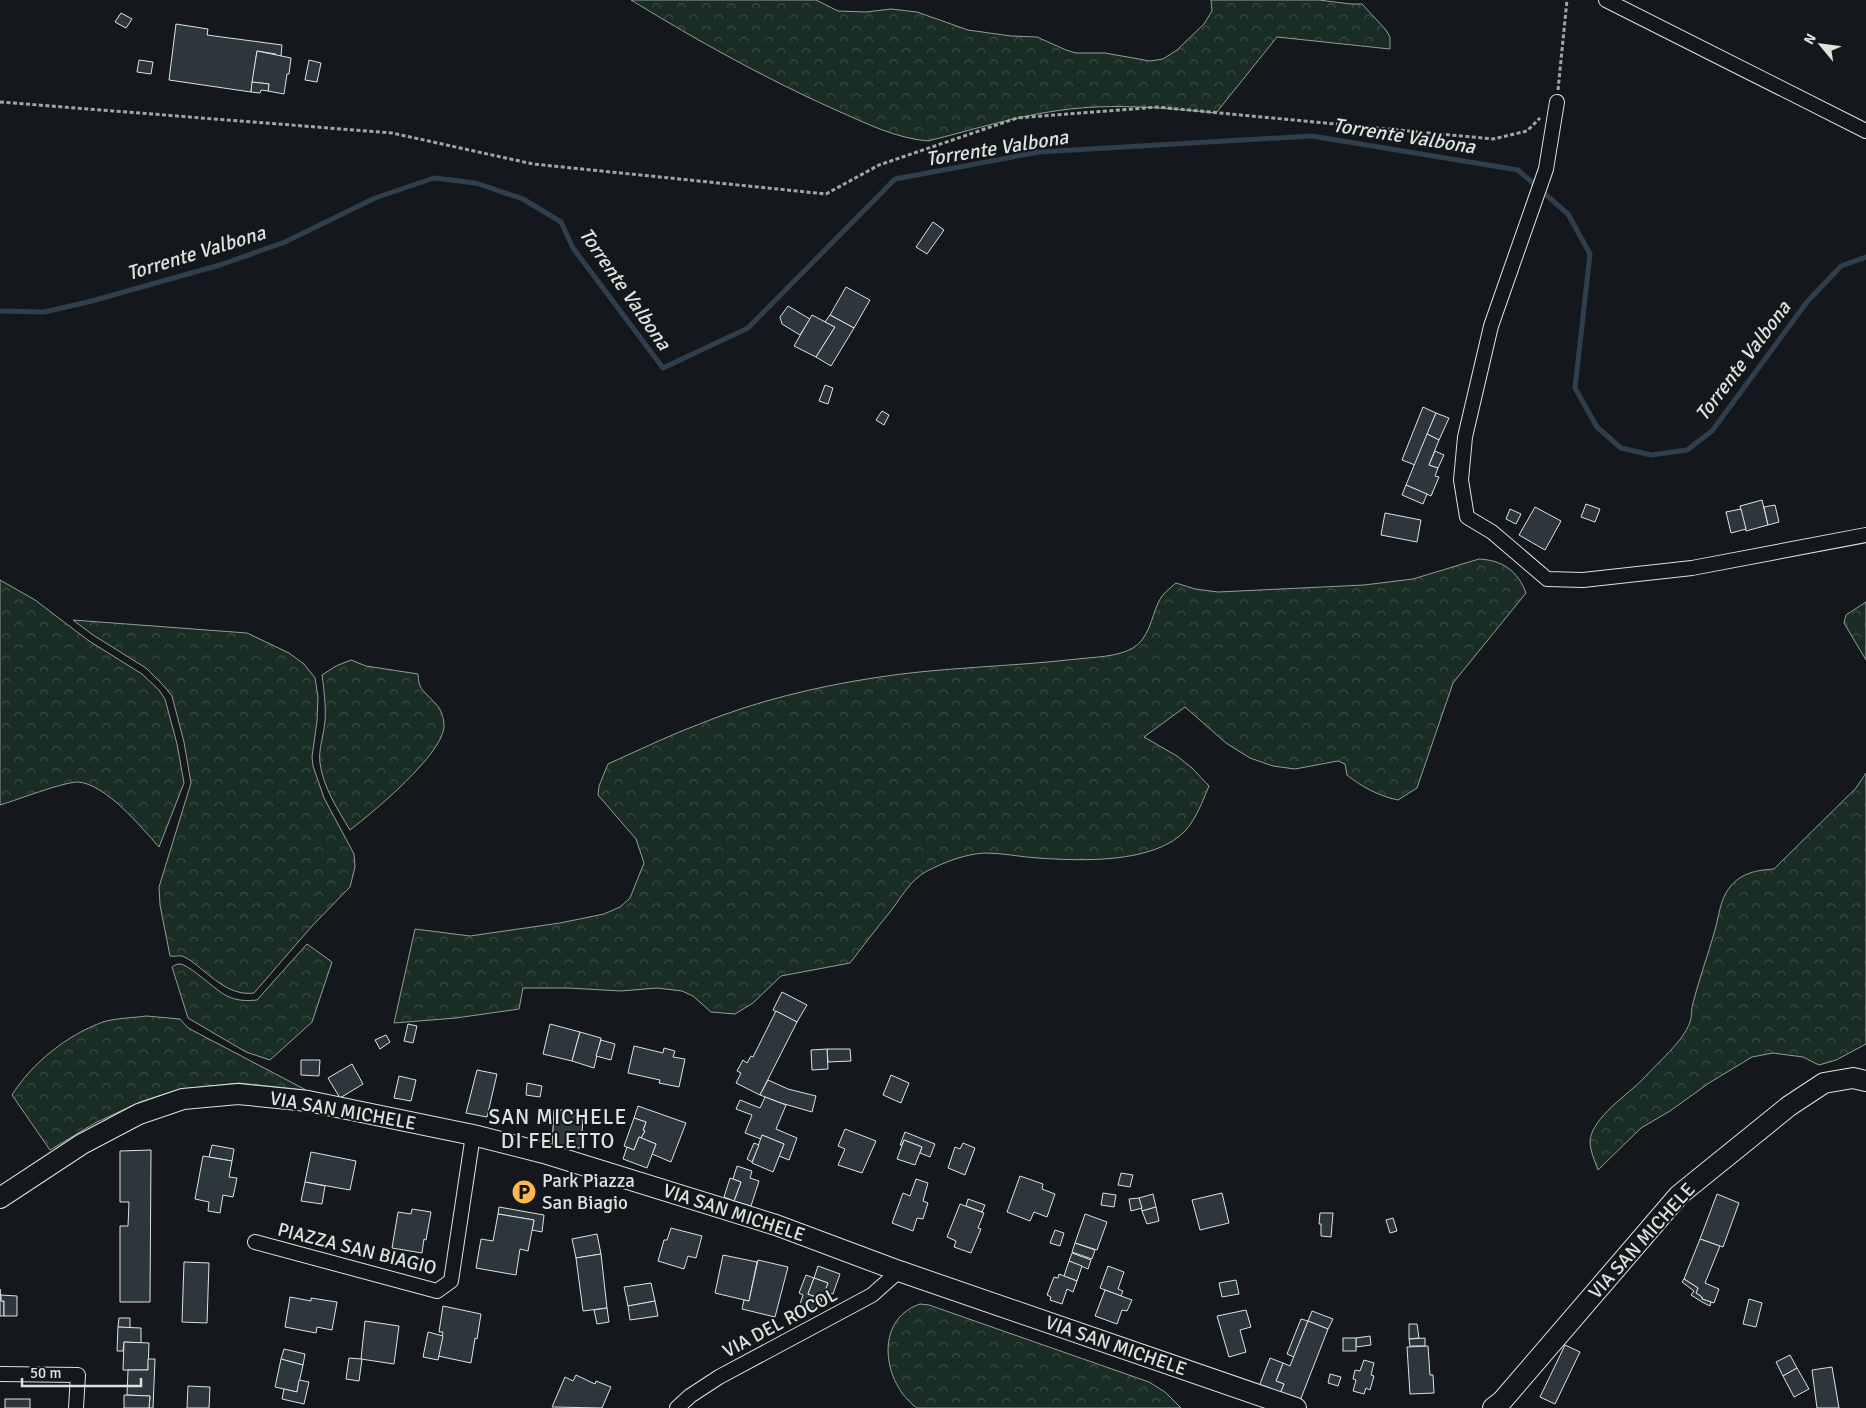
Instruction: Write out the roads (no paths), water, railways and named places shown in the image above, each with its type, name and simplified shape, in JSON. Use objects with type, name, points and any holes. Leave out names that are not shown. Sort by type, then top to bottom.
[{"type":"main road","name":"VIA SAN MICHELE","points":[[1493,1408],[1502,1401],[1679,1195],[1788,1106],[1824,1083],[1853,1078],[1866,1081]]},
{"type":"main road","name":"VIA SAN MICHELE","points":[[0,1198],[82,1144],[139,1114],[183,1099],[238,1094],[308,1101],[473,1135],[544,1153],[776,1225],[899,1271],[1296,1408]]},
{"type":"street","points":[[1606,0],[1866,131]]},
{"type":"street","points":[[1557,102],[1546,169],[1491,326],[1465,437],[1461,480],[1467,517],[1492,532],[1547,579],[1583,580],[1692,568],[1866,535]]},
{"type":"street","name":"PIAZZA SAN BIAGIO","points":[[255,1242],[437,1291],[451,1281],[473,1135]]},
{"type":"street","name":"VIA DEL ROCOL","points":[[677,1408],[690,1396],[719,1377],[872,1295],[899,1271]]},
{"type":"street","points":[[0,1374],[78,1374],[76,1408]]},
{"type":"waterway","name":"Torrente Valbona","points":[[0,311],[44,312],[88,302],[220,265],[285,242],[375,198],[434,178],[476,183],[523,199],[561,222],[573,248],[663,368],[748,328],[895,179],[1039,152],[1312,136],[1518,170],[1568,214],[1590,254],[1575,388],[1597,427],[1621,448],[1651,455],[1687,450],[1712,431],[1807,302],[1841,266],[1866,257]]},
{"type":"place","name":"Park Piazza San Biagio","points":[[524,1192]]},
{"type":"district","name":"SAN MICHELE DI FELETTO","points":[[558,1129]]}]
